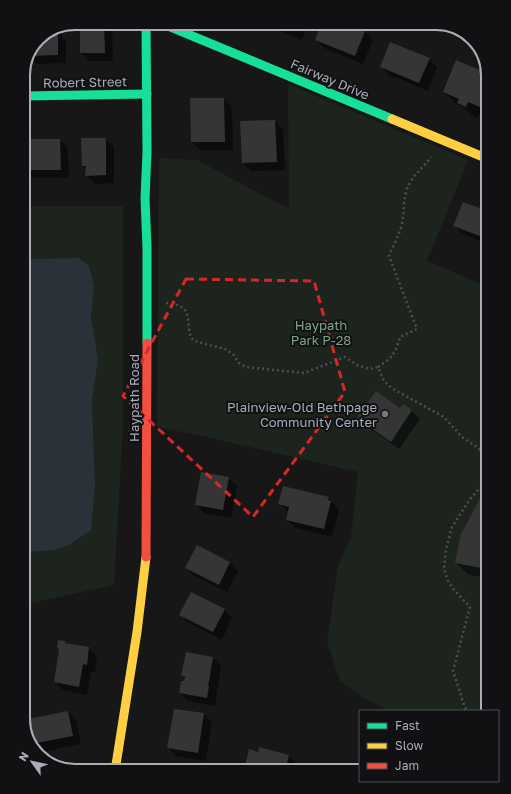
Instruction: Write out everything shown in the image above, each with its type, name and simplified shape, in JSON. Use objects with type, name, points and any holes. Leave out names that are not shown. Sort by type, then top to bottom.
[{"type":"street","name":"Haypath Road","points":[[116,764],[137,632],[146,561],[146,30]]},
{"type":"street","name":"Fairway Drive","points":[[178,30],[481,156]]},
{"type":"street","name":"Robert Street","points":[[30,96],[147,94]]},
{"type":"path","points":[[147,300],[181,306],[185,310],[188,319],[190,337],[194,341],[225,349],[233,354],[239,363],[246,367],[304,373],[345,357],[357,365],[369,369],[378,367],[390,359],[396,349],[400,337],[416,329],[389,256],[402,226],[404,214],[403,203],[410,181],[427,162],[440,139]]},
{"type":"path","points":[[378,367],[384,381],[393,389],[444,417],[462,437],[481,450]]},
{"type":"path","points":[[469,710],[465,708],[453,671],[470,607],[448,581],[444,569],[446,550],[452,527],[470,499],[481,487]]},
{"type":"highlighted area","points":[[186,279],[314,281],[345,392],[253,517],[123,396]]},
{"type":"green space","name":"Haypath Park P-28","points":[[288,84],[468,160],[427,261],[481,284],[481,710],[388,710],[364,698],[340,681],[327,642],[338,566],[351,537],[358,472],[157,427],[159,158],[197,160],[289,209]]},
{"type":"green space","points":[[30,206],[123,206],[123,428],[114,585],[30,603],[30,551],[55,550],[67,546],[95,485],[92,400],[98,359],[91,317],[94,287],[79,258],[30,259]]},
{"type":"shaded area","points":[[79,258],[89,266],[94,287],[91,317],[98,359],[92,400],[95,485],[91,530],[67,546],[55,550],[30,552],[30,259]]},
{"type":"building","points":[[80,30],[104,30],[105,53],[80,53]]},
{"type":"building","points":[[319,30],[365,31],[355,56],[315,40]]},
{"type":"building","points":[[58,33],[58,55],[34,56],[43,43]]},
{"type":"building","points":[[390,42],[430,58],[419,83],[380,67]]},
{"type":"building","points":[[456,60],[481,70],[481,107],[468,102],[466,107],[457,103],[459,99],[443,92]]},
{"type":"building","points":[[190,98],[224,98],[225,142],[191,142]]},
{"type":"building","points":[[275,120],[277,162],[242,163],[240,121]]},
{"type":"building","points":[[81,138],[106,138],[106,175],[85,176],[86,166],[82,166]]},
{"type":"building","points":[[30,139],[60,139],[61,170],[30,170]]},
{"type":"building","points":[[463,202],[481,208],[481,236],[453,226]]},
{"type":"building","name":"Plainview-Old Bethpage Community Center","points":[[376,391],[400,408],[403,404],[412,410],[391,442],[357,418]]},
{"type":"building","points":[[201,472],[229,477],[223,510],[195,505]]},
{"type":"building","points":[[283,486],[329,497],[328,500],[331,501],[324,529],[286,520],[289,507],[278,504]]},
{"type":"building","points":[[481,497],[481,568],[455,563],[461,534]]},
{"type":"building","points":[[197,545],[230,562],[219,585],[185,568]]},
{"type":"building","points":[[191,592],[225,609],[213,632],[179,615]]},
{"type":"building","points":[[58,640],[65,641],[65,643],[89,647],[87,665],[83,664],[79,687],[54,682],[59,649],[57,648]]},
{"type":"building","points":[[186,652],[213,657],[207,698],[179,693],[181,681],[184,681],[185,676],[181,676]]},
{"type":"building","points":[[174,709],[204,713],[198,753],[167,748]]},
{"type":"building","points":[[68,711],[73,736],[37,742],[32,733],[30,719]]},
{"type":"building","points":[[259,747],[289,755],[287,764],[245,764],[249,749],[258,752]]},
{"type":"traffic: fast","points":[[146,30],[147,152],[145,198],[147,248],[147,343]]},
{"type":"traffic: fast","points":[[178,30],[392,119]]},
{"type":"traffic: fast","points":[[30,96],[147,94]]},
{"type":"traffic: slow","points":[[392,119],[481,156]]},
{"type":"traffic: slow","points":[[116,764],[137,632],[146,557]]},
{"type":"traffic: jam","points":[[146,557],[147,343]]},
{"type":"place","name":"Plainview-Old Bethpage Community Center","points":[[385,414]]}]
